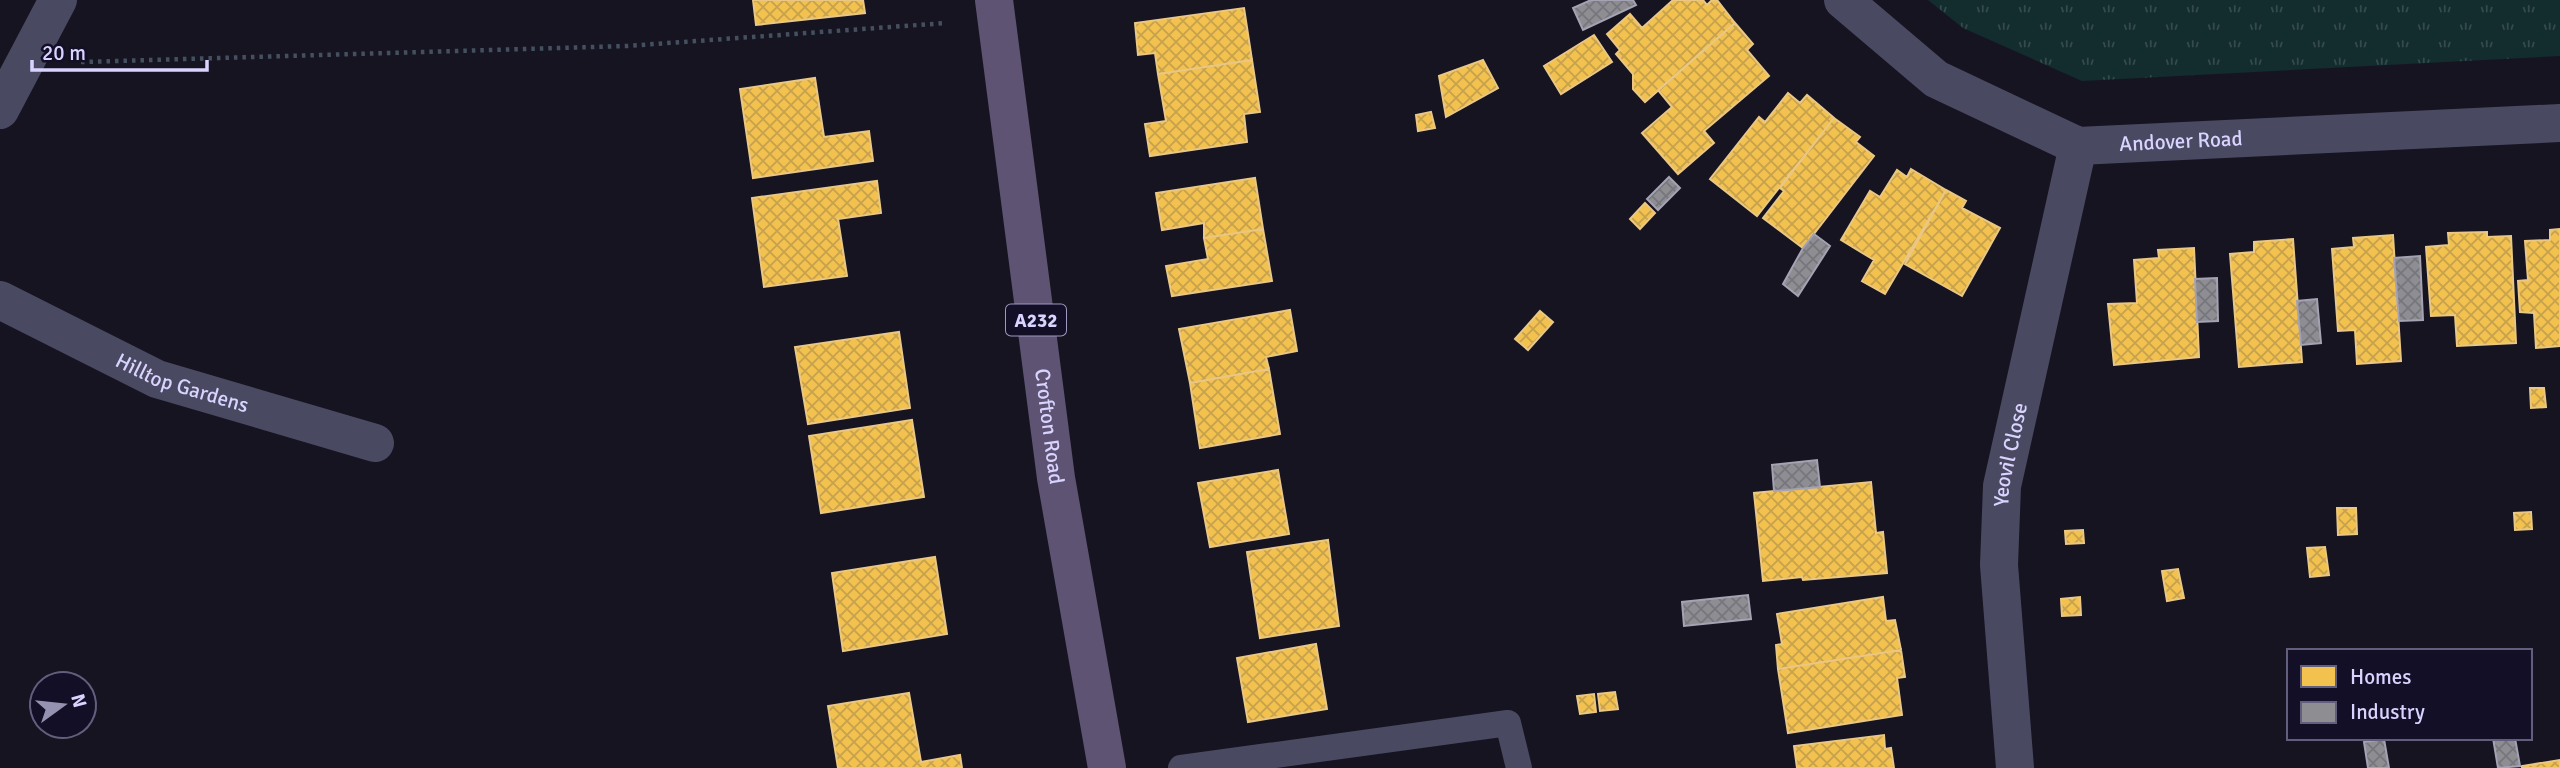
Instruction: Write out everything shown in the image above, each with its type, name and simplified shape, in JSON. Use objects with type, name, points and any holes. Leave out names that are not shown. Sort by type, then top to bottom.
[{"type":"main road","name":"Crofton Road","points":[[995,10],[1056,478],[1107,768]]},
{"type":"street","points":[[0,110],[58,0]]},
{"type":"street","name":"Andover Road","points":[[1843,0],[1936,79],[2078,146],[2560,123]]},
{"type":"street","name":"Yeovil Close","points":[[2015,768],[1999,565],[2003,486],[2078,146]]},
{"type":"street","name":"Hilltop Gardens","points":[[0,300],[157,379],[375,443]]},
{"type":"lane","points":[[1181,768],[1508,723],[1519,768]]},
{"type":"path","points":[[35,43],[78,62],[627,46],[995,10]]},
{"type":"green space","points":[[1928,0],[2560,0],[2560,56],[2082,81],[1963,28]]},
{"type":"building: Homes","points":[[753,0],[863,0],[865,13],[756,25]]},
{"type":"building: Homes","points":[[1673,0],[1703,0],[1707,5],[1712,0],[1717,0],[1735,23],[1645,102],[1633,89],[1633,74],[1616,54],[1620,50],[1607,34],[1630,14],[1642,28]]},
{"type":"building: Homes","points":[[1244,8],[1252,60],[1158,74],[1155,53],[1138,55],[1135,23]]},
{"type":"building: Homes","points":[[1735,23],[1753,44],[1747,50],[1769,76],[1704,131],[1714,143],[1678,174],[1642,133],[1672,107],[1658,90]]},
{"type":"building: Homes","points":[[1594,35],[1612,62],[1561,94],[1544,66]]},
{"type":"building: Homes","points":[[1252,60],[1260,112],[1244,114],[1247,142],[1150,156],[1145,124],[1166,121],[1158,74]]},
{"type":"building: Homes","points":[[1483,60],[1498,88],[1446,117],[1439,76]]},
{"type":"building: Homes","points":[[815,78],[824,137],[869,131],[873,161],[753,178],[740,89]]},
{"type":"building: Homes","points":[[1788,93],[1800,103],[1807,95],[1834,118],[1757,216],[1710,179],[1759,117],[1765,122]]},
{"type":"building: Homes","points":[[1431,112],[1435,128],[1418,131],[1416,115]]},
{"type":"building: Homes","points":[[1834,118],[1860,137],[1856,142],[1874,156],[1803,248],[1763,218],[1784,191],[1780,188]]},
{"type":"building: Homes","points":[[1911,169],[1946,190],[1885,294],[1862,281],[1874,260],[1841,240],[1870,191],[1880,197],[1897,170],[1907,177]]},
{"type":"building: Homes","points":[[1255,178],[1263,229],[1204,238],[1204,223],[1162,230],[1156,193]]},
{"type":"building: Homes","points":[[877,181],[881,213],[838,219],[847,276],[764,287],[752,198]]},
{"type":"building: Homes","points":[[1946,190],[1966,201],[1962,208],[2000,228],[1962,296],[1905,264]]},
{"type":"building: Homes","points":[[1645,203],[1655,213],[1640,229],[1630,219]]},
{"type":"building: Homes","points":[[1263,229],[1272,281],[1172,296],[1166,266],[1208,259],[1204,238]]},
{"type":"building: Homes","points":[[2560,229],[2560,346],[2536,348],[2534,313],[2520,312],[2518,281],[2528,280],[2525,241],[2550,240],[2550,230]]},
{"type":"building: Homes","points":[[2487,232],[2487,237],[2511,236],[2516,343],[2457,346],[2455,315],[2431,316],[2426,247],[2449,245],[2448,233]]},
{"type":"building: Homes","points":[[2393,235],[2401,361],[2357,364],[2355,330],[2338,331],[2332,249],[2354,247],[2353,238]]},
{"type":"building: Homes","points":[[2293,239],[2302,362],[2239,367],[2230,254],[2254,252],[2254,242]]},
{"type":"building: Homes","points":[[2194,248],[2199,357],[2114,365],[2108,304],[2137,303],[2134,260],[2159,258],[2158,250]]},
{"type":"building: Homes","points":[[1290,310],[1297,351],[1266,357],[1269,369],[1190,383],[1179,329]]},
{"type":"building: Homes","points":[[1540,311],[1553,322],[1528,350],[1515,339]]},
{"type":"building: Homes","points":[[899,332],[910,408],[808,424],[795,347]]},
{"type":"building: Homes","points":[[1269,369],[1280,434],[1200,448],[1190,383]]},
{"type":"building: Homes","points":[[2530,388],[2544,388],[2546,407],[2531,408]]},
{"type":"building: Homes","points":[[912,420],[924,497],[821,513],[809,436]]},
{"type":"building: Homes","points":[[1278,470],[1289,534],[1210,547],[1198,483]]},
{"type":"building: Homes","points":[[1871,482],[1876,533],[1883,532],[1887,573],[1763,581],[1754,493]]},
{"type":"building: Homes","points":[[2337,508],[2356,508],[2357,534],[2338,535]]},
{"type":"building: Homes","points":[[2531,512],[2532,529],[2515,530],[2514,513]]},
{"type":"building: Homes","points":[[2083,530],[2084,543],[2066,544],[2065,531]]},
{"type":"building: Homes","points":[[1328,540],[1339,626],[1260,638],[1247,552]]},
{"type":"building: Homes","points":[[2325,547],[2329,575],[2310,577],[2307,548]]},
{"type":"building: Homes","points":[[935,557],[947,634],[843,651],[832,573]]},
{"type":"building: Homes","points":[[2178,569],[2184,598],[2167,601],[2162,571]]},
{"type":"building: Homes","points":[[1883,597],[1886,621],[1895,620],[1901,650],[1778,669],[1776,645],[1782,644],[1777,614]]},
{"type":"building: Homes","points":[[2080,597],[2081,615],[2062,616],[2061,599]]},
{"type":"building: Homes","points":[[1316,644],[1327,709],[1248,722],[1237,658]]},
{"type":"building: Homes","points":[[1901,650],[1905,677],[1897,678],[1902,715],[1788,733],[1778,669]]},
{"type":"building: Homes","points":[[1615,692],[1618,709],[1600,711],[1598,694]]},
{"type":"building: Homes","points":[[909,693],[921,762],[960,755],[962,768],[838,768],[828,706]]},
{"type":"building: Homes","points":[[1594,694],[1596,712],[1580,714],[1577,696]]},
{"type":"building: Homes","points":[[1884,735],[1885,749],[1891,748],[1894,768],[1797,768],[1794,746]]},
{"type":"building: Homes","points":[[2560,760],[2560,768],[2522,768],[2522,766]]},
{"type":"building: Industry","points":[[1591,0],[1633,0],[1636,5],[1583,30],[1573,8]]},
{"type":"building: Industry","points":[[1669,177],[1680,188],[1658,210],[1647,199]]},
{"type":"building: Industry","points":[[1814,234],[1830,246],[1798,296],[1783,284]]},
{"type":"building: Industry","points":[[2420,256],[2423,320],[2399,321],[2394,258]]},
{"type":"building: Industry","points":[[2217,278],[2218,321],[2197,322],[2195,279]]},
{"type":"building: Industry","points":[[2317,299],[2321,343],[2301,345],[2297,301]]},
{"type":"building: Industry","points":[[1817,460],[1820,487],[1774,491],[1772,465]]},
{"type":"building: Industry","points":[[1748,595],[1751,619],[1684,626],[1682,602]]},
{"type":"building: Industry","points":[[2384,740],[2389,768],[2368,768],[2364,742]]},
{"type":"building: Industry","points":[[2493,740],[2515,740],[2520,766],[2498,768]]}]
